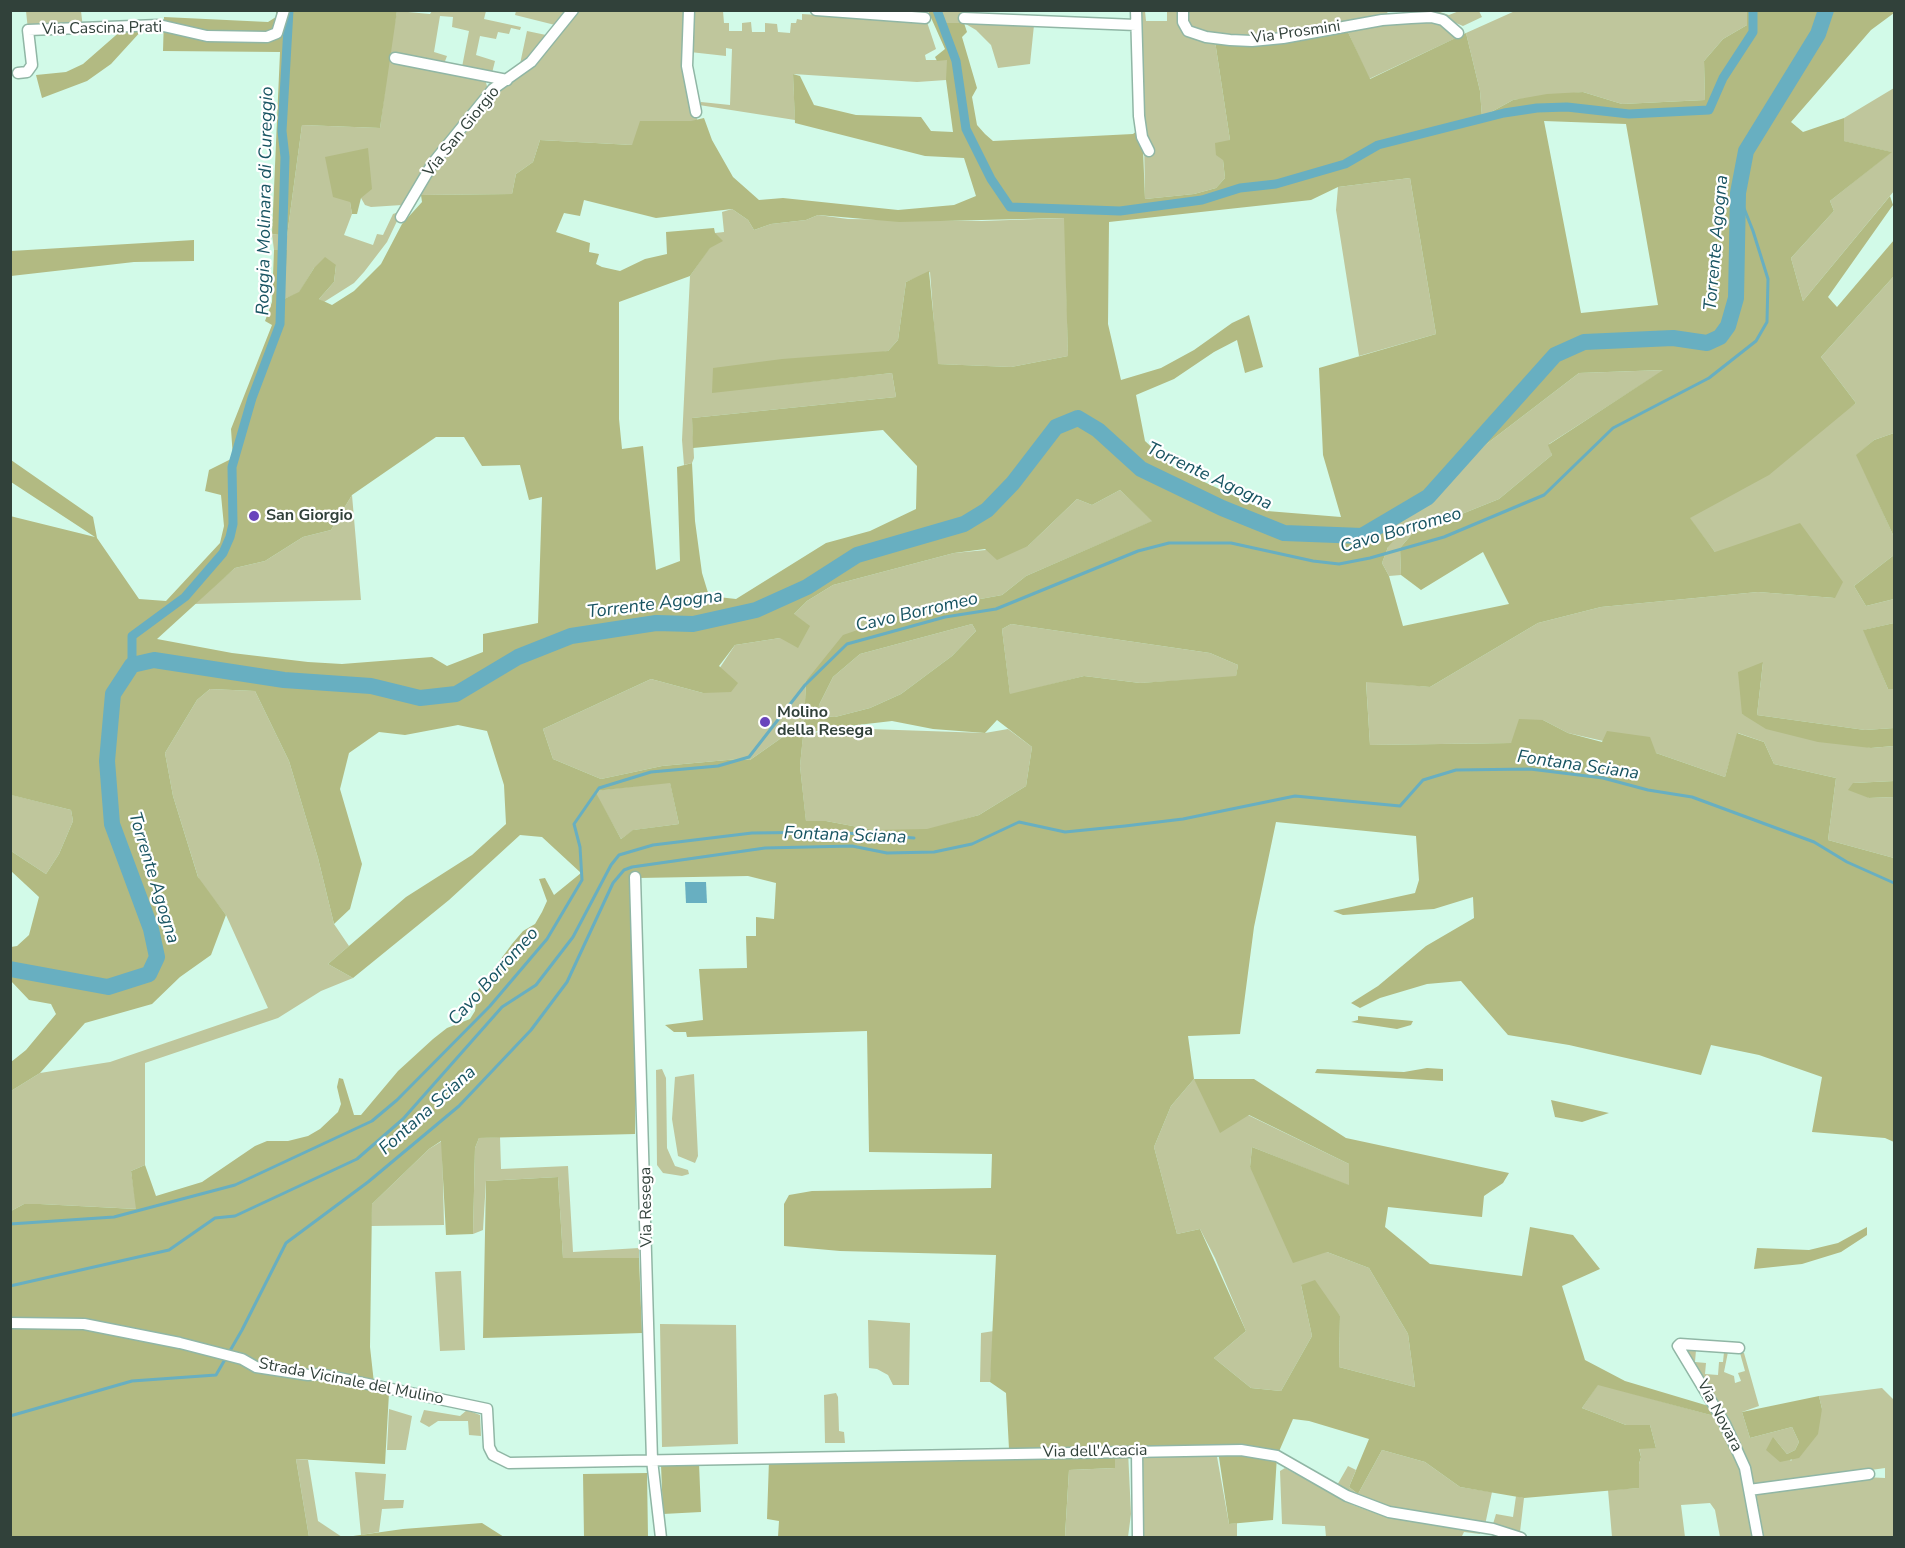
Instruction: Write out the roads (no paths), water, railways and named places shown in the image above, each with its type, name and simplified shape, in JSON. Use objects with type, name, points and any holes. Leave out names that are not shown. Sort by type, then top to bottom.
[{"type":"street","name":"Via Cascina Prati","points":[[18,73],[27,72],[32,65],[28,30],[159,25],[207,36],[267,37],[277,33],[284,18],[284,10]]},
{"type":"street","name":"Via San Giorgio","points":[[401,217],[433,163],[493,88],[531,62],[573,10]]},
{"type":"street","points":[[689,10],[687,66],[696,112]]},
{"type":"street","points":[[816,10],[925,18]]},
{"type":"street","points":[[1136,10],[1139,116],[1142,137],[1149,151]]},
{"type":"street","name":"Via Prosmini","points":[[1183,10],[1184,22],[1188,31],[1206,37],[1252,42],[1382,20],[1431,17],[1443,20],[1458,33]]},
{"type":"street","points":[[964,18],[1136,25]]},
{"type":"street","name":"Via San Giorgio","points":[[395,58],[507,80]]},
{"type":"street","name":"Via Resega","points":[[635,877],[652,1460],[661,1538]]},
{"type":"street","name":"Strada Vicinale del Mulino","points":[[10,1323],[84,1324],[227,1355],[256,1367],[320,1374],[487,1409],[489,1447],[493,1455],[509,1463],[652,1460]]},
{"type":"street","name":"Via Novara","points":[[1739,1348],[1680,1344],[1678,1346],[1725,1424],[1745,1468],[1758,1538]]},
{"type":"street","name":"Via dell'Acacia","points":[[652,1460],[1241,1450],[1277,1456],[1347,1496],[1389,1512],[1493,1529],[1521,1538]]},
{"type":"street","points":[[1137,1451],[1138,1538]]},
{"type":"street","points":[[1749,1490],[1869,1474]]},
{"type":"water","points":[[685,882],[706,882],[707,903],[686,903]]},
{"type":"waterway","name":"Roggia Molinara di Cureggio","points":[[132,665],[132,636],[185,597],[223,553],[230,537],[233,524],[232,467],[252,398],[280,324],[285,157],[282,131],[289,10]]},
{"type":"waterway","name":"Roggia Molinara di Cureggio","points":[[937,10],[956,61],[966,129],[991,179],[1010,207],[1120,211],[1202,200],[1240,188],[1276,184],[1345,164],[1378,145],[1504,113],[1537,108],[1567,107],[1629,114],[1709,110],[1723,78],[1753,32],[1753,10]]},
{"type":"waterway","name":"Torrente Agogna","points":[[10,969],[108,987],[149,974],[157,957],[151,929],[112,824],[107,761],[113,694],[132,665],[154,660],[284,680],[371,686],[420,698],[456,694],[518,657],[571,636],[656,623],[693,624],[756,610],[807,587],[857,555],[964,524],[987,510],[1013,483],[1056,427],[1078,418],[1098,430],[1141,469],[1222,508],[1284,533],[1362,536],[1428,497],[1555,355],[1584,342],[1673,338],[1707,343],[1720,337],[1728,326],[1736,298],[1738,193],[1746,151],[1818,34],[1826,10]]},
{"type":"waterway","name":"Cavo Borromeo","points":[[10,1224],[114,1217],[235,1185],[372,1121],[397,1100],[490,1006],[547,939],[582,880],[580,847],[574,824],[599,788],[651,772],[718,766],[749,757],[805,685],[847,644],[945,617],[996,609],[1138,551],[1169,543],[1231,543],[1313,561],[1339,564],[1370,558],[1444,537],[1544,495],[1613,428],[1709,378],[1756,341],[1767,322],[1768,279],[1738,193]]},
{"type":"waterway","name":"Fontana Sciana","points":[[10,1416],[132,1381],[216,1375],[242,1330],[286,1243],[368,1182],[459,1106],[531,1030],[567,982],[613,883],[624,870],[632,867],[765,848],[852,846],[887,853],[934,852],[972,844],[1019,822],[1065,832],[1183,819],[1295,796],[1400,806],[1423,780],[1456,770],[1530,769],[1603,778],[1648,790],[1692,797],[1814,842],[1847,862],[1894,883]]},
{"type":"waterway","points":[[10,1286],[169,1250],[215,1218],[235,1216],[357,1159],[403,1119],[502,1007],[536,985],[573,937],[611,865],[619,855],[653,845],[752,833],[832,832],[914,838]]},
{"type":"place","name":"San Giorgio","points":[[254,516]]},
{"type":"place","name":"Molino della Resega","points":[[765,722]]}]
